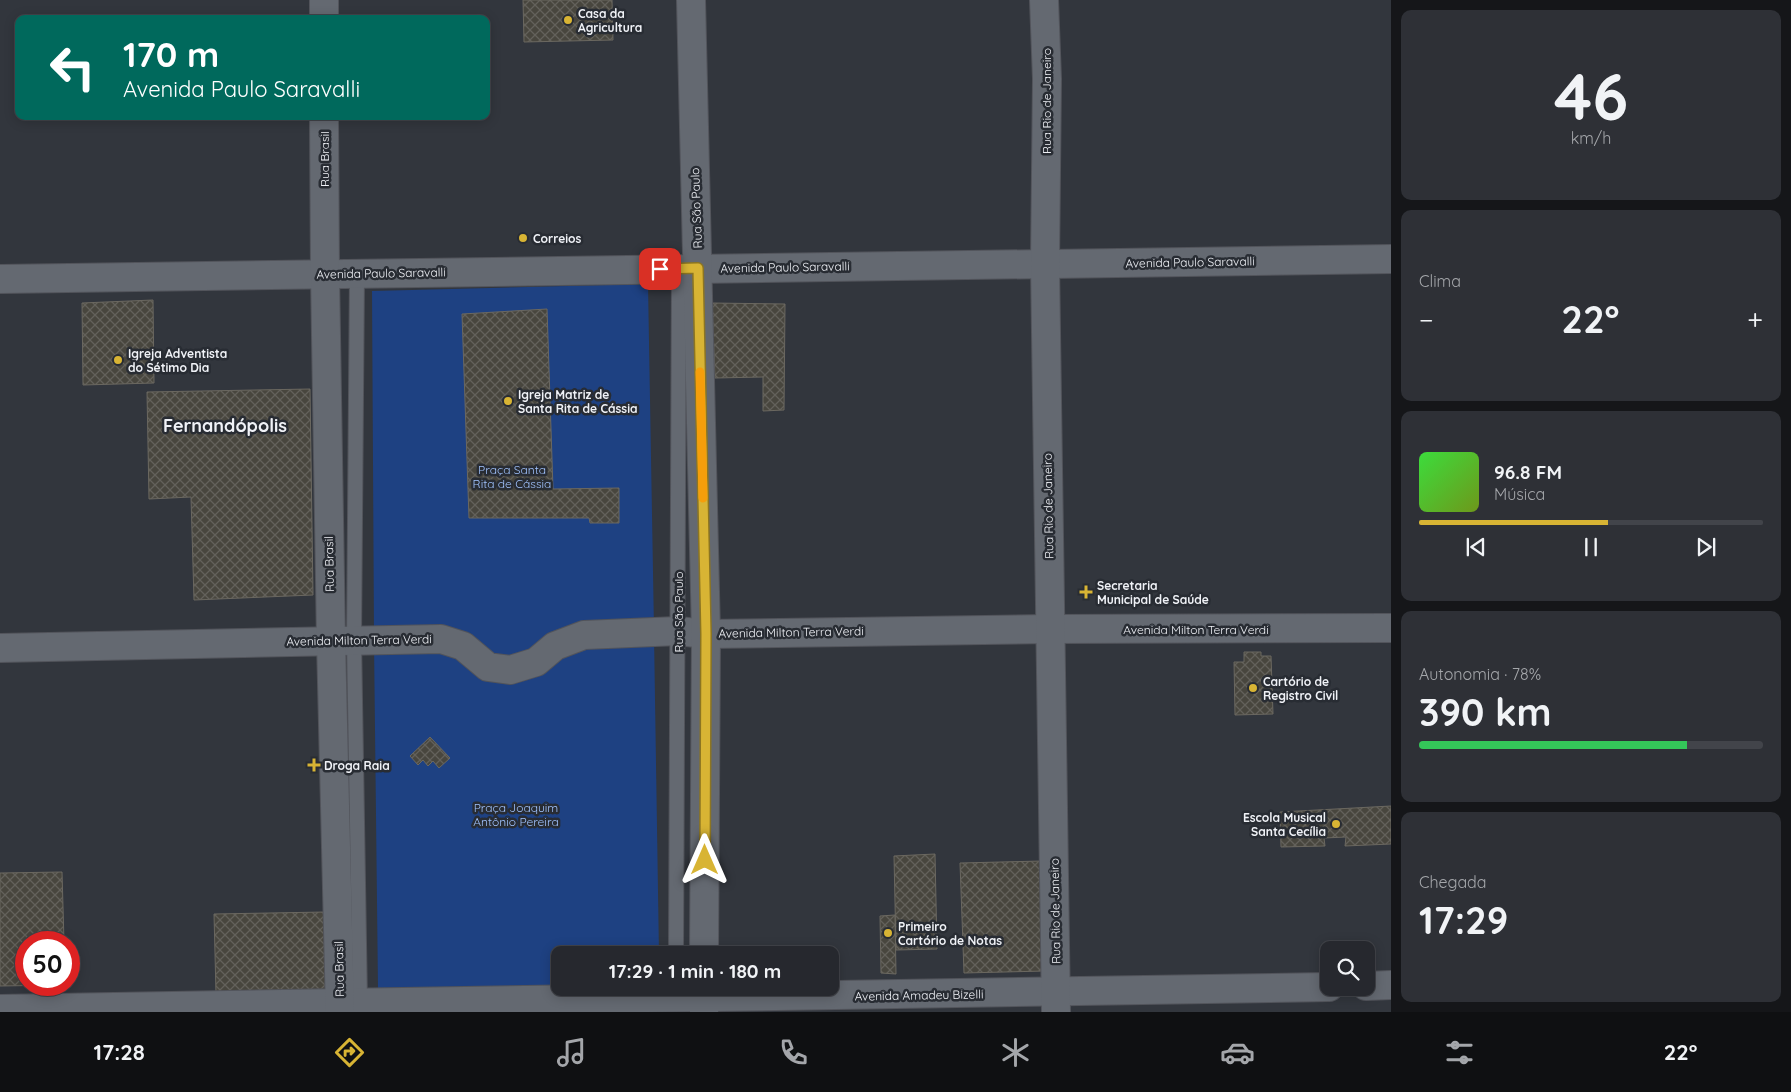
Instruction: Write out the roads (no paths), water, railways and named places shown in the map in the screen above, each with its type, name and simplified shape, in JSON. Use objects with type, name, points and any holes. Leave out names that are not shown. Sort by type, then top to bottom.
[{"type":"street","points":[[324,0],[324,15]]},
{"type":"street","name":"Rua São Paulo","points":[[690,0],[688,269],[706,634],[704,946]]},
{"type":"street","name":"Rua Rio de Janeiro","points":[[1044,0],[1047,79],[1045,264],[1049,629],[1056,1002]]},
{"type":"street","name":"Rua Brasil","points":[[324,120],[325,274],[342,641],[346,1006]]},
{"type":"street","name":"Avenida Paulo Saravalli","points":[[0,279],[1391,259]]},
{"type":"street","name":"Avenida Milton Terra Verdi","points":[[0,648],[441,638],[463,646],[488,666],[510,670],[536,662],[555,646],[584,636],[678,631],[706,634],[1049,629],[1391,628]]},
{"type":"street","points":[[1375,986],[1391,986]]},
{"type":"street","name":"Avenida Amadeu Bizelli","points":[[690,996],[704,999],[1056,1002],[1320,987]]},
{"type":"street","name":"Avenida Amadeu Bizelli","points":[[0,1010],[346,1006],[599,996]]},
{"type":"lane","name":"Rua São Paulo","points":[[676,946],[678,631],[688,269]]},
{"type":"lane","name":"Rua Brasil","points":[[342,641],[357,273]]},
{"type":"place","name":"Casa da Agricultura","points":[[568,20]]},
{"type":"place","name":"Correios","points":[[523,238]]},
{"type":"place","name":"Igreja Adventista do Sétimo Dia","points":[[118,360]]},
{"type":"place","name":"Igreja Matriz de Santa Rita de Cássia","points":[[508,401]]},
{"type":"place","name":"Secretaria Municipal de Saúde","points":[[1086,592]]},
{"type":"place","name":"Cartório de Registro Civil","points":[[1253,688]]},
{"type":"place","name":"Droga Raia","points":[[314,765]]},
{"type":"place","name":"Escola Musical Santa Cecília","points":[[1336,824]]},
{"type":"place","name":"Primeiro Cartório de Notas","points":[[888,933]]},
{"type":"district","name":"Fernandópolis","points":[[225,425]]},
{"type":"park label","name":"Praça Santa Rita de Cássia","points":[[512,476]]},
{"type":"park label","name":"Praça Joaquim Antônio Pereira","points":[[516,814]]}]
